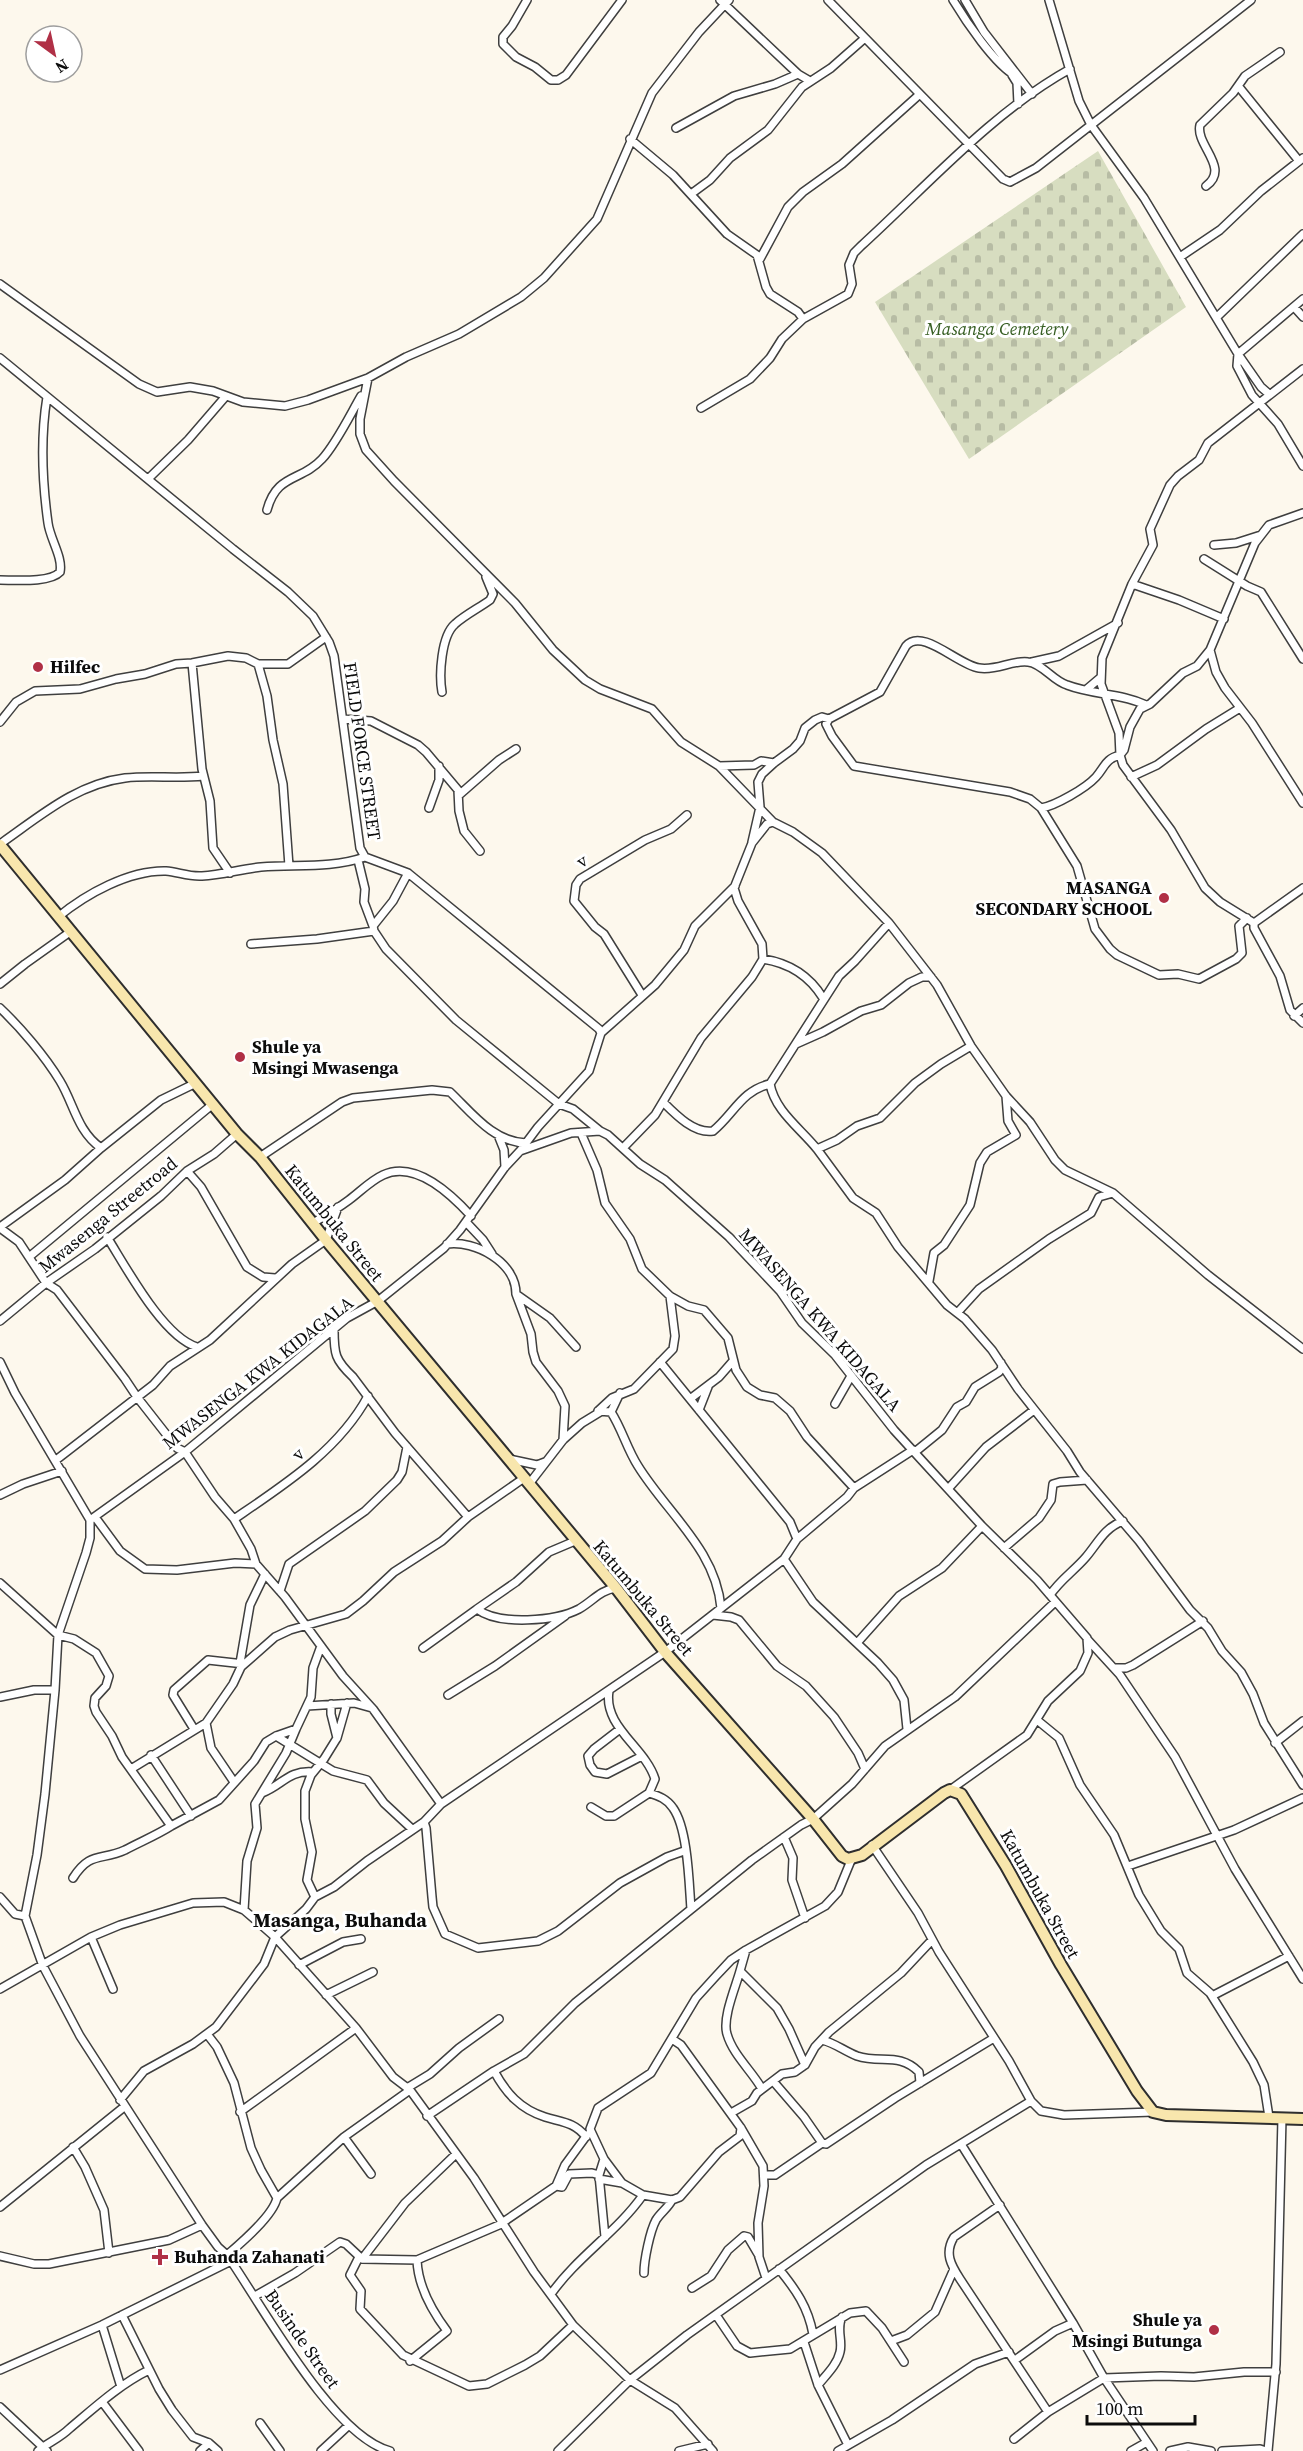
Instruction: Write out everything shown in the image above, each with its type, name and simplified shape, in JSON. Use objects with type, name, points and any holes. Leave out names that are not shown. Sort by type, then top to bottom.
[{"type":"main road","name":"Katumbuka Street","points":[[0,844],[70,933],[115,982],[237,1134],[260,1157],[575,1542],[616,1588],[665,1652],[813,1819],[842,1856],[852,1858]]},
{"type":"main road","name":"Katumbuka Street","points":[[950,1790],[961,1794],[966,1799],[1067,1975],[1137,2091],[1153,2112]]},
{"type":"main road","points":[[852,1858],[862,1855],[872,1845],[950,1790]]},
{"type":"main road","points":[[1153,2112],[1166,2115],[1303,2119]]},
{"type":"street","points":[[527,0],[503,37],[503,44],[516,57],[535,67],[551,80],[558,80],[566,75],[622,0]]},
{"type":"street","points":[[828,0],[969,146],[1003,179],[1010,182],[1036,168],[1251,0]]},
{"type":"street","points":[[954,0],[967,25],[1017,83],[1018,104]]},
{"type":"street","points":[[965,0],[984,32],[1032,94]]},
{"type":"street","points":[[1048,0],[1079,101],[1091,125],[1144,198],[1238,354],[1261,387],[1269,394]]},
{"type":"street","points":[[0,284],[148,388],[157,392],[190,387],[213,391],[243,402],[285,406],[368,378],[406,357],[459,334],[521,297],[544,278],[597,219],[652,93],[724,1],[798,74],[810,81]]},
{"type":"street","points":[[691,194],[710,180],[730,158],[768,130],[794,96],[810,81],[831,68],[865,38]]},
{"type":"street","points":[[1206,186],[1212,180],[1215,169],[1199,128],[1207,116],[1239,87],[1245,76],[1280,52]]},
{"type":"street","points":[[701,408],[750,379],[770,358],[782,339],[803,320],[848,294],[852,284],[849,265],[854,253],[969,146],[1018,104],[1070,69]]},
{"type":"street","points":[[1010,73],[1020,78]]},
{"type":"street","points":[[676,128],[734,96],[775,84],[798,74]]},
{"type":"street","points":[[1180,257],[1220,231],[1261,191],[1301,159],[1239,87]]},
{"type":"street","points":[[760,260],[788,207],[803,192],[842,164],[920,94]]},
{"type":"street","points":[[630,139],[691,194],[727,234],[760,260],[766,287],[770,294],[798,312],[803,320]]},
{"type":"street","points":[[1217,317],[1303,234]]},
{"type":"street","points":[[1303,299],[1238,354],[1237,366],[1257,403],[1278,424],[1303,466]]},
{"type":"street","points":[[1294,307],[1303,316]]},
{"type":"street","name":"FIELD FORCE STREET","points":[[0,358],[288,592],[313,616],[334,656],[362,858],[408,873],[594,1023],[601,1033]]},
{"type":"street","points":[[1303,369],[1208,443],[1199,460],[1170,485],[1150,529],[1153,545],[1132,584],[1118,623],[1106,646],[1100,678],[1119,733],[1120,755],[1131,777],[1172,830],[1205,888],[1220,902],[1254,923],[1254,928],[1280,976],[1290,1010],[1303,1023]]},
{"type":"street","points":[[368,378],[360,419],[360,434],[366,450],[485,575],[515,603],[575,673],[600,689],[652,709],[681,742],[719,766],[773,822],[793,832],[822,853],[889,922],[931,977],[971,1046],[1006,1096],[1030,1122],[1050,1153],[1065,1170],[1113,1193],[1208,1275],[1303,1349]]},
{"type":"street","points":[[267,510],[270,498],[278,487],[314,466],[323,458],[364,392]]},
{"type":"street","points":[[149,478],[188,440],[226,396]]},
{"type":"street","points":[[0,580],[47,579],[60,572],[60,560],[50,538],[42,477],[42,429],[47,397]]},
{"type":"street","points":[[1041,808],[1054,804],[1092,781],[1110,758],[1120,755],[1124,750],[1130,727],[1140,709],[1183,673],[1197,666],[1210,650],[1255,543],[1261,535],[1269,525],[1303,513]]},
{"type":"street","points":[[1214,544],[1236,543],[1261,535]]},
{"type":"street","points":[[1204,559],[1261,592],[1303,659]]},
{"type":"street","points":[[442,692],[441,662],[451,628],[490,600],[493,594],[485,575]]},
{"type":"street","points":[[1132,584],[1224,619]]},
{"type":"street","points":[[1118,623],[1059,656],[1014,663],[998,668],[980,668],[965,664],[924,640],[913,640],[906,646],[880,692],[829,719],[826,722],[827,727],[854,766],[1010,792],[1030,799],[1041,808],[1077,866],[1090,917],[1101,939],[1117,955],[1150,972],[1159,975],[1184,975],[1193,979],[1206,976],[1236,959],[1242,953],[1239,926],[1247,918]]},
{"type":"street","points":[[0,723],[16,702],[34,691],[80,689],[145,674],[176,664],[228,656],[246,658],[258,664],[288,664],[326,637]]},
{"type":"street","points":[[1210,650],[1216,672],[1303,802]]},
{"type":"street","points":[[1032,662],[1064,685],[1104,695],[1120,695],[1146,705]]},
{"type":"street","points":[[192,663],[203,776],[210,801],[213,848],[230,873]]},
{"type":"street","points":[[258,664],[267,696],[273,740],[283,784],[289,866]]},
{"type":"street","points":[[1087,689],[1100,678]]},
{"type":"street","points":[[1131,777],[1158,765],[1190,740],[1240,708]]},
{"type":"street","points":[[520,1151],[589,1071],[601,1033],[655,985],[684,950],[695,926],[735,886],[752,843],[760,807],[758,782],[762,774],[794,750],[805,728],[822,717],[829,719]]},
{"type":"street","points":[[343,719],[371,721],[418,745],[452,782],[459,795],[459,811],[464,831],[480,851]]},
{"type":"street","points":[[459,795],[494,764],[516,749]]},
{"type":"street","points":[[719,766],[754,765],[761,761],[774,763]]},
{"type":"street","points":[[429,808],[439,780],[439,766]]},
{"type":"street","points":[[0,844],[74,794],[92,785],[128,778],[180,779],[203,776]]},
{"type":"street","points":[[452,782],[470,787]]},
{"type":"street","points":[[1046,818],[1047,812],[1054,804]]},
{"type":"street","name":"v","points":[[642,995],[604,934],[590,922],[574,901],[576,885],[587,874],[645,840],[671,829],[687,815]]},
{"type":"street","points":[[752,843],[767,824],[773,822]]},
{"type":"street","points":[[58,917],[85,897],[104,887],[153,872],[168,871],[195,876],[230,873],[259,867],[324,867],[362,858],[364,902],[374,929],[394,958],[456,1020],[559,1104],[573,1109],[600,1131]]},
{"type":"street","points":[[252,944],[309,940],[374,929],[408,873]]},
{"type":"street","points":[[623,1148],[646,1125],[663,1102],[701,1038],[752,977],[763,959],[762,944],[738,901],[735,886]]},
{"type":"street","points":[[1254,923],[1303,888]]},
{"type":"street","points":[[889,922],[855,961],[838,976],[770,1084],[772,1093],[788,1120],[817,1149],[853,1198],[876,1213],[898,1247],[947,1305],[958,1312],[1001,1363],[1087,1480],[1123,1521],[1190,1610],[1203,1621],[1222,1651],[1241,1672],[1253,1694],[1264,1724],[1303,1785]]},
{"type":"street","points":[[0,984],[25,963],[70,933]]},
{"type":"street","points":[[763,959],[784,963],[818,989],[823,998]]},
{"type":"street","points":[[794,1044],[823,1032],[861,1011],[881,1005],[909,983],[922,977],[931,977]]},
{"type":"street","points":[[0,1008],[60,1081],[74,1108],[77,1120],[91,1141],[101,1148]]},
{"type":"street","points":[[1294,1016],[1303,1008]]},
{"type":"street","points":[[817,1149],[837,1140],[857,1126],[880,1118],[915,1083],[971,1046]]},
{"type":"street","points":[[196,1083],[161,1100],[65,1180],[0,1227],[19,1242],[46,1283],[57,1290],[177,1448],[185,1452],[215,1497],[234,1519],[256,1564],[373,1709],[441,1804]]},
{"type":"street","points":[[663,1102],[683,1121],[702,1131],[713,1131],[750,1092],[770,1084]]},
{"type":"street","points":[[260,1157],[342,1102],[353,1098],[432,1090],[450,1092],[474,1116],[508,1141],[526,1143]]},
{"type":"street","points":[[929,1281],[934,1252],[944,1245],[970,1204],[980,1163],[987,1152],[1016,1135],[1008,1121],[1006,1096]]},
{"type":"street","points":[[29,1257],[213,1104]]},
{"type":"street","name":"MWASENGA KWA KIDAGALA","points":[[92,1519],[185,1452],[361,1309],[378,1301],[411,1276],[447,1244],[505,1167],[520,1151],[571,1133],[600,1131],[722,1229],[780,1292],[802,1323],[830,1350],[914,1451],[982,1526],[1050,1595],[1114,1668],[1175,1757],[1217,1836],[1303,1979]]},
{"type":"street","points":[[581,1132],[596,1166],[603,1197],[610,1213],[630,1239],[642,1269],[670,1296],[688,1306],[704,1310],[728,1338],[736,1370],[747,1387],[760,1395],[775,1398],[790,1411],[807,1437],[854,1488]]},
{"type":"street","name":"Mwasenga Streetroad","points":[[0,1321],[46,1283],[95,1249],[107,1237],[161,1196],[187,1171],[214,1154],[237,1134]]},
{"type":"street","points":[[498,1135],[504,1150],[505,1167]]},
{"type":"street","points":[[187,1171],[201,1187],[248,1266],[263,1277],[275,1278]]},
{"type":"street","points":[[313,1222],[338,1207],[373,1180],[384,1174],[399,1171],[413,1173],[440,1187],[456,1200],[492,1254],[505,1265],[511,1275],[533,1339],[536,1362],[558,1391],[565,1406],[563,1440]]},
{"type":"street","points":[[958,1312],[979,1289],[1049,1239],[1091,1214],[1099,1197],[1113,1193]]},
{"type":"street","points":[[56,1460],[156,1383],[170,1366],[218,1334],[275,1278],[326,1240],[338,1207]]},
{"type":"street","points":[[107,1237],[167,1326],[182,1341],[197,1347]]},
{"type":"street","points":[[447,1244],[456,1242],[492,1254]]},
{"type":"street","points":[[915,1267],[931,1263]]},
{"type":"street","points":[[516,1294],[550,1318],[576,1347]]},
{"type":"street","points":[[131,1769],[206,1723],[242,1664],[282,1632],[340,1617],[354,1609],[394,1572],[442,1540],[468,1517],[526,1481],[547,1461],[563,1440],[582,1423],[600,1412],[598,1411],[606,1401],[620,1393],[634,1389],[671,1352],[675,1344],[670,1296]]},
{"type":"street","points":[[334,1330],[336,1358],[431,1477],[468,1517]]},
{"type":"street","points":[[690,1399],[708,1387],[733,1361]]},
{"type":"street","points":[[0,1362],[15,1393],[92,1519],[120,1551],[146,1569],[177,1570],[235,1563],[256,1564]]},
{"type":"street","points":[[660,1362],[786,1516],[795,1530],[797,1539]]},
{"type":"street","points":[[0,2208],[122,2104],[144,2071],[216,2027],[264,1964],[275,1936],[315,1898],[334,1887],[424,1821],[441,1804],[665,1652],[784,1559],[797,1539],[848,1497],[854,1488],[914,1451],[942,1430],[957,1407],[966,1402],[975,1387],[999,1372],[1002,1368],[1001,1363]]},
{"type":"street","points":[[835,1404],[851,1376]]},
{"type":"street","points":[[699,1410],[708,1387]]},
{"type":"street","points":[[611,1412],[616,1406],[620,1393]]},
{"type":"street","name":"v","points":[[234,1519],[308,1468],[359,1413],[368,1396]]},
{"type":"street","points":[[948,1489],[986,1447],[1034,1410]]},
{"type":"street","points":[[598,1411],[611,1412]]},
{"type":"street","points":[[611,1412],[638,1468],[710,1564],[720,1595],[721,1608]]},
{"type":"street","points":[[280,1591],[289,1564],[365,1511],[397,1480],[402,1472],[408,1447]]},
{"type":"street","points":[[508,1459],[537,1465],[547,1461]]},
{"type":"street","points":[[0,1495],[62,1471]]},
{"type":"street","points":[[1004,1548],[1039,1518],[1051,1500],[1053,1484],[1087,1480]]},
{"type":"street","points":[[0,1897],[15,1914],[25,1916],[37,1854],[55,1690],[58,1635],[86,1553],[92,1519]]},
{"type":"street","points":[[1050,1595],[1057,1584],[1086,1557],[1106,1531],[1123,1521]]},
{"type":"street","points":[[857,1643],[899,1596],[942,1568],[982,1526]]},
{"type":"street","points":[[423,1648],[516,1582],[549,1552],[575,1542]]},
{"type":"street","points":[[784,1559],[813,1602],[886,1672],[904,1700],[907,1729]]},
{"type":"street","points":[[242,1664],[250,1605],[265,1574]]},
{"type":"street","points":[[0,1583],[4,1590],[58,1635],[74,1639],[96,1653],[107,1670],[108,1682],[95,1698],[94,1706],[122,1757],[171,1826]]},
{"type":"street","points":[[477,1609],[500,1617],[544,1619],[580,1608],[603,1591],[616,1588]]},
{"type":"street","points":[[427,2116],[494,2071],[529,2051],[575,2003],[784,1837],[813,1819],[852,1784],[885,1746],[960,1692],[1055,1602]]},
{"type":"street","points":[[448,1695],[495,1666],[570,1612]]},
{"type":"street","points":[[712,1615],[739,1620],[777,1666],[806,1686],[844,1732],[858,1753],[865,1769]]},
{"type":"street","points":[[1114,1668],[1126,1668],[1132,1665],[1203,1621]]},
{"type":"street","points":[[950,1790],[974,1771],[1019,1743],[1027,1735],[1048,1701],[1080,1671],[1088,1653],[1087,1638]]},
{"type":"street","points":[[244,1910],[247,1861],[257,1828],[255,1804],[290,1745],[311,1697],[313,1668],[321,1646]]},
{"type":"street","points":[[194,1730],[173,1695],[174,1690],[208,1660],[242,1664]]},
{"type":"street","points":[[0,1697],[34,1690],[55,1690]]},
{"type":"street","points":[[591,1807],[611,1817],[649,1793],[655,1779],[609,1709],[609,1691]]},
{"type":"street","points":[[315,1898],[307,1880],[312,1852],[304,1809],[306,1787],[313,1772],[322,1763],[337,1738],[347,1703]]},
{"type":"street","points":[[307,1706],[354,1703],[373,1709]]},
{"type":"street","points":[[332,1704],[331,1714],[337,1738]]},
{"type":"street","points":[[1037,1720],[1059,1738],[1080,1785],[1109,1827],[1128,1866],[1136,1890],[1161,1931],[1181,1952],[1187,1973],[1204,1986],[1212,1996],[1260,2076],[1267,2097],[1269,2117]]},
{"type":"street","points":[[1275,1743],[1303,1721]]},
{"type":"street","points":[[206,1723],[211,1748],[234,1782]]},
{"type":"street","points":[[73,1878],[83,1864],[99,1856],[124,1850],[219,1800],[254,1761],[262,1747],[276,1736],[296,1729]]},
{"type":"street","points":[[620,1729],[588,1756],[590,1766],[595,1772],[607,1774],[642,1756]]},
{"type":"street","points":[[276,1736],[333,1771],[367,1780],[384,1803],[412,1829]]},
{"type":"street","points":[[151,1755],[191,1816]]},
{"type":"street","points":[[261,1793],[300,1771],[313,1772]]},
{"type":"street","points":[[649,1793],[662,1798],[674,1809],[690,1880],[691,1909]]},
{"type":"street","points":[[1128,1866],[1217,1836],[1303,1798]]},
{"type":"street","points":[[424,1821],[432,1897],[438,1919],[445,1934],[478,1948],[529,1943],[549,1937],[620,1883],[667,1857],[684,1851]]},
{"type":"street","points":[[784,1837],[793,1858],[792,1880],[805,1918]]},
{"type":"street","points":[[872,1845],[918,1913],[932,1940],[1017,2073],[1031,2101],[1041,2111],[1055,2115],[1153,2112]]},
{"type":"street","points":[[556,2187],[565,2165],[588,2134],[598,2108],[651,2073],[704,1987],[731,1960],[769,1935],[805,1918],[834,1898],[842,1885],[852,1858]]},
{"type":"street","points":[[0,1989],[91,1937],[120,1925],[193,1903],[224,1902],[244,1910],[275,1936],[356,2028],[393,2077],[408,2089],[456,2154],[573,2325],[630,2380],[675,2408],[713,2451]]},
{"type":"street","name":"Businde Street","points":[[25,1916],[42,1966],[80,2036],[202,2225],[229,2258],[255,2296],[271,2325],[335,2412],[376,2449],[390,2451]]},
{"type":"street","points":[[91,1937],[113,1989]]},
{"type":"street","points":[[299,1965],[344,1942],[361,1939]]},
{"type":"street","points":[[731,2113],[752,2101],[762,2089],[782,2074],[795,2072],[805,2065],[815,2047],[841,2020],[901,1973],[932,1940]]},
{"type":"street","points":[[746,1950],[730,2000],[726,2034],[762,2089]]},
{"type":"street","points":[[1212,1996],[1289,1956]]},
{"type":"street","points":[[740,1971],[777,2008],[789,2028],[805,2065]]},
{"type":"street","points":[[326,1995],[373,1972]]},
{"type":"street","points":[[0,2370],[102,2325],[229,2258],[275,2205],[277,2198],[344,2137],[430,2074],[459,2048],[499,2019]]},
{"type":"street","points":[[240,2112],[356,2028]]},
{"type":"street","points":[[207,2034],[217,2048],[234,2083],[240,2112],[257,2162],[277,2198]]},
{"type":"street","points":[[672,2038],[681,2045],[731,2113],[763,2166],[758,2223],[759,2256]]},
{"type":"street","points":[[764,2175],[775,2175],[822,2143],[826,2144],[994,2038]]},
{"type":"street","points":[[822,2040],[838,2045],[861,2057],[906,2061],[919,2072],[920,2083]]},
{"type":"street","points":[[494,2071],[502,2085],[521,2106],[542,2116],[572,2124],[588,2134],[622,2183]]},
{"type":"street","points":[[773,2081],[804,2117],[822,2143]]},
{"type":"street","points":[[558,2451],[630,2380],[766,2278],[926,2165],[1031,2101]]},
{"type":"street","points":[[1222,2451],[1260,2449],[1267,2451],[1276,2372],[1282,2118]]},
{"type":"street","points":[[255,2296],[295,2273],[340,2242],[346,2244],[361,2258],[417,2260],[491,2229],[556,2187],[564,2185],[565,2177],[569,2174],[592,2173],[622,2183],[643,2195],[672,2200],[680,2197],[719,2152],[740,2136],[741,2128]]},
{"type":"street","points":[[344,2137],[371,2174]]},
{"type":"street","points":[[961,2144],[1073,2323],[1104,2378],[1153,2451]]},
{"type":"street","points":[[73,2147],[85,2167],[104,2210],[109,2253]]},
{"type":"street","points":[[456,2154],[405,2203],[361,2258],[350,2276],[361,2291],[360,2309],[410,2361],[469,2386],[480,2386],[511,2373],[540,2356],[573,2325]]},
{"type":"street","points":[[604,2159],[599,2177],[605,2236]]},
{"type":"street","points":[[551,2294],[565,2276],[630,2212],[643,2195]]},
{"type":"street","points":[[644,2273],[644,2262],[656,2221],[672,2200]]},
{"type":"street","points":[[1000,2205],[952,2239],[949,2255],[954,2269],[1048,2412]]},
{"type":"street","points":[[0,2256],[34,2264],[109,2253],[174,2239],[202,2225]]},
{"type":"street","points":[[692,2288],[711,2276],[728,2250],[744,2236],[748,2237],[759,2256],[766,2278]]},
{"type":"street","points":[[410,2361],[447,2331],[426,2296],[417,2260]]},
{"type":"street","points":[[779,2269],[804,2301],[810,2316],[813,2334]]},
{"type":"street","points":[[891,2341],[907,2335],[935,2312],[954,2269]]},
{"type":"street","points":[[716,2315],[737,2346],[750,2353],[790,2349],[842,2317],[855,2311],[866,2311],[891,2341],[904,2362]]},
{"type":"street","points":[[122,2315],[165,2400],[193,2437],[209,2443],[218,2451]]},
{"type":"street","points":[[818,2385],[833,2368],[840,2353],[839,2323],[842,2317]]},
{"type":"street","points":[[1015,2360],[1055,2331],[1073,2323]]},
{"type":"street","points":[[102,2325],[121,2387]]},
{"type":"street","points":[[804,2342],[818,2385],[848,2445]]},
{"type":"street","points":[[838,2451],[892,2420],[975,2364],[1009,2352]]},
{"type":"street","points":[[0,2407],[42,2448],[121,2387],[149,2370]]},
{"type":"street","points":[[1014,2439],[1048,2412],[1104,2378],[1194,2377],[1244,2372],[1276,2372]]},
{"type":"street","points":[[103,2403],[139,2451]]},
{"type":"street","points":[[260,2423],[280,2451]]},
{"type":"street","points":[[321,2451],[348,2426]]},
{"type":"street","points":[[1131,2451],[1147,2442]]},
{"type":"street","points":[[200,2451],[209,2443]]},
{"type":"street","points":[[679,2451],[708,2444]]},
{"type":"street","points":[[1170,2451],[1188,2446],[1211,2451]]},
{"type":"green space","name":"Masanga Cemetery","points":[[1098,151],[1186,307],[969,459],[875,302]]},
{"type":"place","name":"Hilfec","points":[[38,667]]},
{"type":"place","name":"MASANGA SECONDARY SCHOOL","points":[[1164,898]]},
{"type":"place","name":"Shule ya Msingi Mwasenga","points":[[240,1057]]},
{"type":"place","name":"Buhanda Zahanati","points":[[160,2257]]},
{"type":"place","name":"Shule ya Msingi Butunga","points":[[1214,2330]]},
{"type":"district","name":"Masanga, Buhanda","points":[[340,1920]]}]
